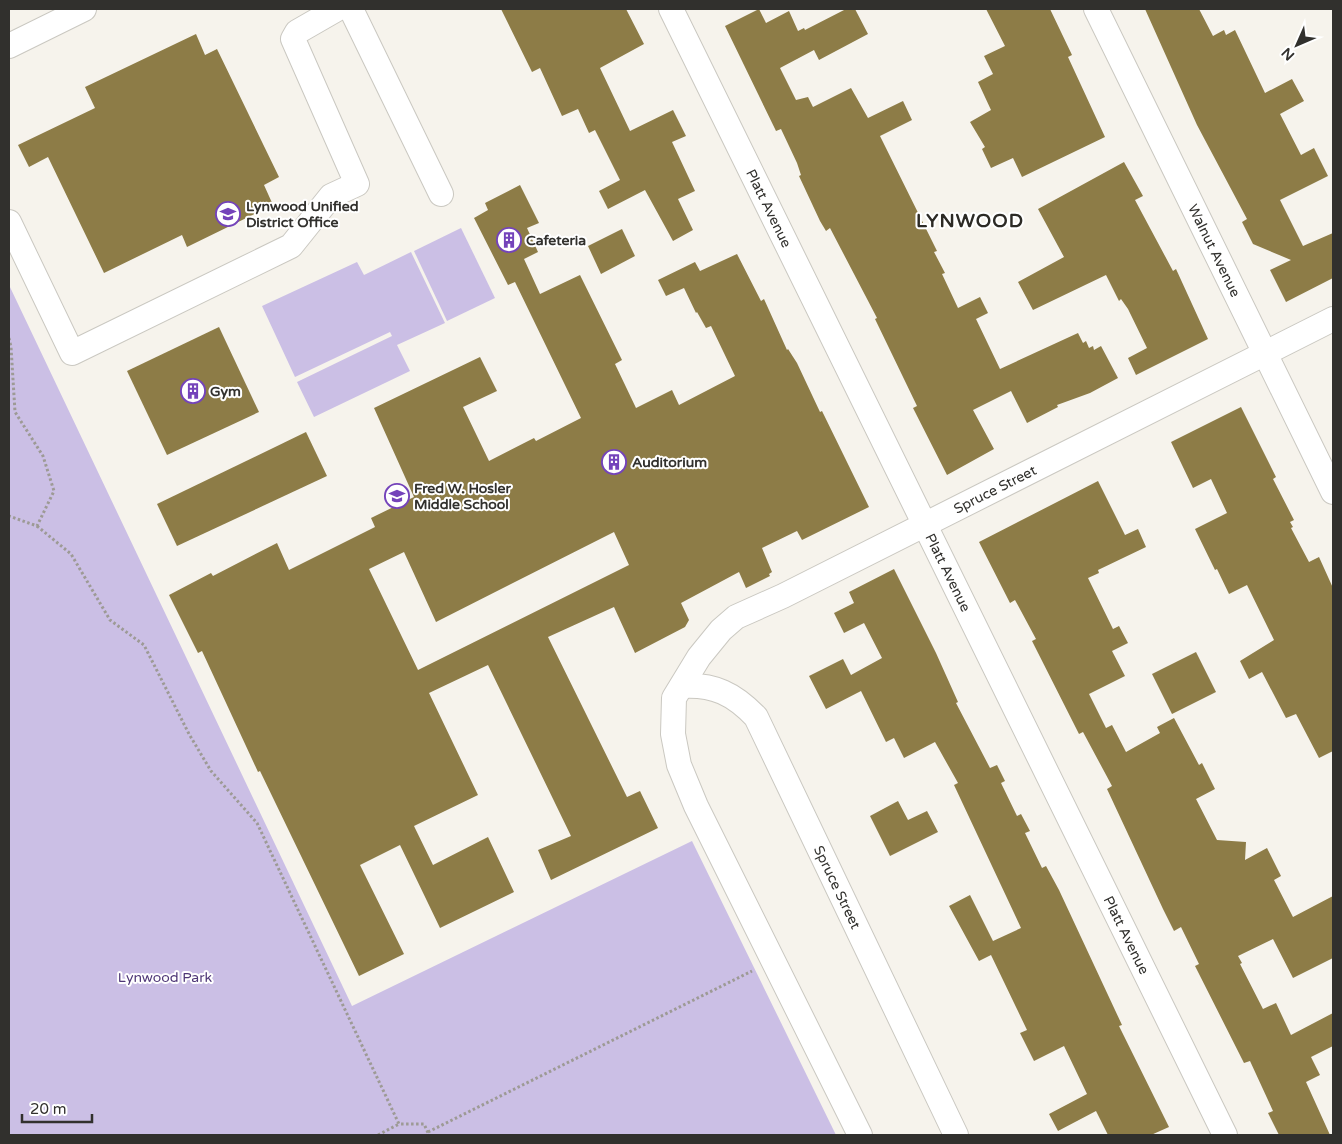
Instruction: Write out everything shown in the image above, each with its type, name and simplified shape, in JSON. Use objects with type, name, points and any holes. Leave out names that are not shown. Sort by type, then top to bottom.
[{"type":"street","points":[[9,46],[56,15],[84,9]]},
{"type":"street","points":[[9,222],[72,354],[291,246],[331,196],[357,184],[293,39],[297,32],[337,9]]},
{"type":"street","points":[[351,9],[441,194]]},
{"type":"street","name":"Platt Avenue","points":[[671,9],[1225,1135]]},
{"type":"street","name":"Walnut Avenue","points":[[1096,9],[1333,492]]},
{"type":"street","name":"Spruce Street","points":[[860,1135],[696,806],[682,773],[673,734],[674,698],[704,650],[721,630],[736,617],[783,596],[1333,319]]},
{"type":"street","name":"Spruce Street","points":[[682,686],[700,685],[720,691],[740,700],[756,717],[956,1135]]},
{"type":"path","points":[[9,338],[15,412],[43,456],[54,491],[37,526]]},
{"type":"path","points":[[9,516],[37,526],[71,554],[110,620],[144,645],[189,734],[211,771],[257,823],[399,1124]]},
{"type":"path","points":[[378,1135],[399,1124],[424,1124],[429,1134],[759,968]]},
{"type":"green space","points":[[461,228],[495,298],[447,321],[414,251]]},
{"type":"green space","points":[[411,252],[445,323],[397,345],[410,371],[314,417],[297,382],[392,336],[390,332],[295,377],[262,306],[357,262],[364,275]]},
{"type":"green space","name":"Lynwood Park","points":[[9,285],[352,1006],[692,841],[836,1135],[9,1135]]},
{"type":"building","points":[[501,9],[626,9],[644,44],[600,68],[630,131],[673,110],[686,136],[672,142],[695,191],[678,199],[693,230],[673,241],[645,190],[608,209],[599,191],[620,180],[595,130],[589,133],[578,109],[562,116],[540,68],[532,72]]},
{"type":"building","points":[[759,9],[766,23],[789,11],[798,31],[804,28],[805,30],[846,9],[855,9],[868,34],[819,60],[814,50],[780,68],[796,100],[808,97],[813,107],[851,88],[868,118],[903,101],[912,120],[880,136],[937,251],[934,252],[945,273],[942,274],[958,308],[980,297],[988,313],[976,319],[1000,369],[1078,333],[1083,343],[1086,341],[1089,348],[1093,346],[1094,350],[1101,346],[1118,378],[1090,393],[1057,405],[1058,407],[1027,423],[1011,391],[973,410],[994,449],[947,475],[913,408],[917,406],[875,319],[877,318],[830,228],[826,231],[820,221],[799,176],[801,175],[797,163],[781,129],[776,131],[725,26]]},
{"type":"building","points":[[986,9],[1050,9],[1072,55],[1068,57],[1105,137],[1022,177],[1013,158],[991,168],[982,149],[985,147],[970,122],[991,110],[978,82],[993,74],[984,56],[1005,46]]},
{"type":"building","points":[[1145,9],[1199,9],[1213,36],[1224,30],[1226,35],[1235,30],[1265,93],[1292,79],[1304,101],[1280,114],[1301,155],[1314,148],[1328,176],[1280,200],[1303,246],[1333,233],[1333,278],[1286,302],[1270,270],[1291,260],[1253,244],[1242,222],[1247,219],[1197,125]]},
{"type":"building","points":[[196,34],[205,55],[217,49],[279,177],[264,185],[273,205],[187,247],[182,235],[104,273],[48,157],[29,167],[18,145],[95,108],[85,87]]},
{"type":"building","points":[[1124,162],[1143,196],[1135,200],[1173,271],[1176,269],[1208,339],[1136,375],[1128,358],[1147,348],[1128,309],[1121,299],[1119,301],[1106,275],[1033,310],[1018,282],[1064,257],[1038,209]]},
{"type":"building","points":[[520,185],[539,223],[527,228],[538,252],[524,259],[540,294],[580,275],[622,360],[615,364],[636,408],[672,390],[679,405],[735,376],[711,326],[706,328],[696,313],[684,288],[666,296],[658,280],[695,262],[700,271],[737,254],[761,301],[764,299],[787,350],[797,363],[869,507],[802,540],[797,531],[762,548],[772,572],[769,574],[770,576],[746,588],[739,572],[681,603],[689,620],[685,627],[635,653],[614,607],[548,637],[627,797],[640,791],[658,828],[551,880],[538,850],[571,836],[488,665],[429,693],[478,795],[414,826],[433,865],[488,837],[514,892],[440,928],[400,845],[360,865],[404,954],[359,976],[260,771],[258,772],[202,651],[198,653],[169,595],[211,573],[213,576],[277,543],[289,570],[375,527],[371,518],[414,497],[374,408],[480,357],[497,391],[463,407],[489,461],[534,438],[536,441],[581,418],[515,282],[508,285],[474,218],[488,210],[485,203]],"holes":[[[614,532],[629,565],[418,670],[369,569],[404,552],[436,622]]]},
{"type":"building","points":[[622,229],[635,256],[601,274],[588,246]]},
{"type":"building","name":"Gym","points":[[219,327],[259,412],[167,455],[127,371]]},
{"type":"building","points":[[1241,407],[1276,477],[1273,479],[1294,520],[1290,522],[1293,527],[1291,528],[1309,562],[1319,557],[1333,588],[1333,751],[1319,758],[1296,714],[1286,718],[1262,672],[1249,679],[1240,661],[1274,640],[1247,585],[1229,594],[1217,569],[1215,570],[1195,529],[1227,513],[1211,479],[1193,488],[1171,442]]},
{"type":"building","points":[[306,432],[327,476],[177,546],[157,504]]},
{"type":"building","points":[[1098,481],[1125,535],[1138,529],[1146,547],[1098,570],[1099,573],[1088,578],[1113,629],[1119,626],[1128,643],[1112,651],[1125,676],[1089,694],[1106,728],[1112,725],[1126,752],[1160,733],[1157,727],[1174,718],[1199,765],[1202,763],[1215,789],[1196,799],[1217,840],[1246,842],[1245,860],[1267,848],[1281,876],[1274,880],[1293,917],[1333,896],[1333,958],[1293,978],[1273,939],[1238,956],[1242,963],[1240,964],[1263,1009],[1276,1003],[1291,1035],[1333,1013],[1333,1046],[1311,1057],[1320,1075],[1306,1082],[1330,1135],[1279,1135],[1268,1113],[1273,1111],[1250,1061],[1244,1063],[1195,966],[1199,964],[1181,927],[1174,931],[1163,909],[1107,789],[1112,786],[1083,732],[1079,734],[1032,641],[1036,639],[1015,600],[1010,603],[979,542]]},
{"type":"building","points":[[894,569],[936,653],[958,702],[956,703],[990,768],[997,765],[1005,781],[1001,783],[1017,816],[1021,814],[1030,831],[1025,833],[1042,868],[1046,866],[1059,890],[1122,1025],[1119,1026],[1169,1127],[1151,1135],[1108,1135],[1096,1111],[1058,1131],[1049,1114],[1087,1094],[1064,1046],[1034,1061],[1020,1033],[1027,1030],[991,955],[979,961],[949,906],[970,895],[993,941],[1021,928],[954,785],[958,783],[935,742],[904,758],[894,738],[886,742],[861,691],[826,709],[809,676],[843,659],[851,675],[882,658],[864,623],[844,633],[834,613],[854,603],[849,592]]},
{"type":"building","points":[[1196,652],[1216,692],[1172,714],[1152,674]]},
{"type":"building","points":[[898,801],[908,820],[927,811],[938,832],[890,856],[870,816]]},
{"type":"place","name":"Lynwood Unified District Office","points":[[228,214]]},
{"type":"place","name":"Cafeteria","points":[[509,240]]},
{"type":"place","name":"Gym","points":[[193,391]]},
{"type":"place","name":"Auditorium","points":[[614,462]]},
{"type":"place","name":"Fred W. Hosler Middle School","points":[[397,496]]},
{"type":"district","name":"LYNWOOD","points":[[970,220]]}]
